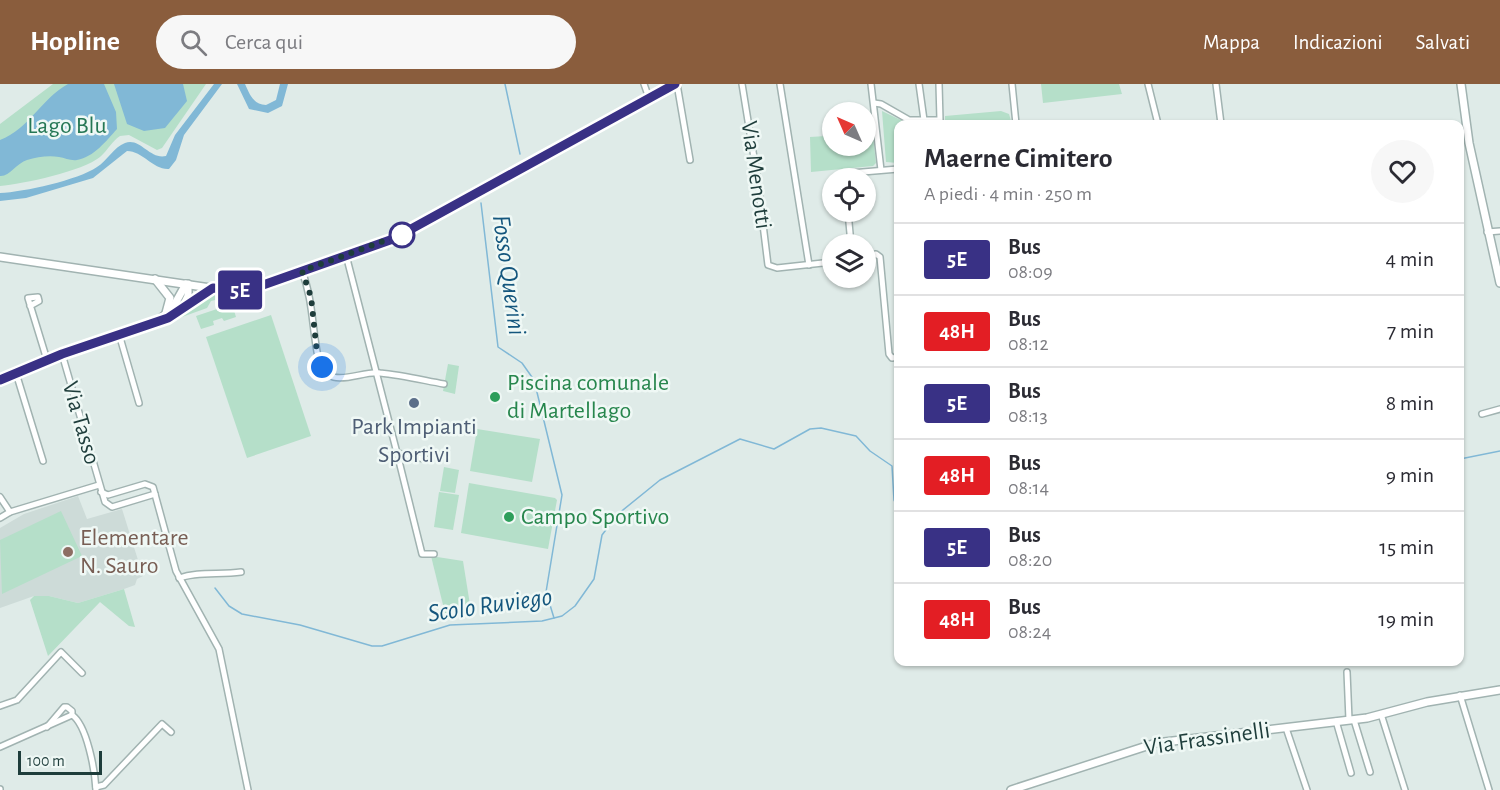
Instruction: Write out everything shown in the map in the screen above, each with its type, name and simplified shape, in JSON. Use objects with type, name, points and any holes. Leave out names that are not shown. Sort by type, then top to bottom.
[{"type":"street","points":[[644,84],[649,98]]},
{"type":"street","points":[[0,257],[213,288],[249,289],[406,233],[676,84],[690,160]]},
{"type":"street","name":"Via Menotti","points":[[742,84],[769,266],[777,268],[809,265]]},
{"type":"street","points":[[780,84],[809,265],[822,263]]},
{"type":"street","points":[[872,84],[874,102]]},
{"type":"street","points":[[919,84],[924,120]]},
{"type":"street","points":[[876,104],[881,104],[909,120],[941,118],[939,84]]},
{"type":"street","points":[[1012,84],[1016,120]]},
{"type":"street","points":[[1148,84],[1157,120]]},
{"type":"street","points":[[1216,84],[1220,120]]},
{"type":"street","points":[[1461,84],[1469,143],[1500,283]]},
{"type":"street","points":[[876,123],[881,170]]},
{"type":"street","points":[[876,170],[894,169]]},
{"type":"street","points":[[1487,232],[1500,231]]},
{"type":"street","points":[[876,254],[880,258],[889,354],[894,358]]},
{"type":"street","points":[[346,255],[422,554],[434,554]]},
{"type":"street","points":[[302,271],[311,297],[317,353],[322,367],[333,376],[342,379],[374,372],[444,384]]},
{"type":"street","points":[[155,279],[170,298],[164,316]]},
{"type":"street","points":[[179,312],[188,296],[187,284]]},
{"type":"street","points":[[156,321],[172,309],[187,284]]},
{"type":"street","points":[[0,380],[62,354],[179,312],[213,288]]},
{"type":"street","points":[[30,306],[47,360]]},
{"type":"street","points":[[119,334],[139,403]]},
{"type":"street","name":"Via Tasso","points":[[62,354],[100,488],[105,502],[112,507],[155,494],[150,484],[108,495],[100,488]]},
{"type":"street","points":[[16,373],[43,461]]},
{"type":"street","points":[[1482,414],[1500,409]]},
{"type":"street","points":[[397,453],[429,460]]},
{"type":"street","points":[[0,518],[10,512],[100,488]]},
{"type":"street","points":[[155,494],[180,580],[219,649],[248,790]]},
{"type":"street","points":[[0,497],[10,512]]},
{"type":"street","points":[[180,580],[198,573],[218,575],[241,572]]},
{"type":"street","points":[[0,706],[17,700],[61,652],[82,673]]},
{"type":"street","points":[[1347,672],[1351,720],[1370,772]]},
{"type":"street","name":"Via Frassinelli","points":[[1011,790],[1156,743],[1351,720],[1460,695],[1500,690]]},
{"type":"street","points":[[1460,695],[1489,790]]},
{"type":"street","points":[[47,727],[64,707],[72,711],[72,715],[84,728],[99,789]]},
{"type":"street","points":[[1380,714],[1405,790]]},
{"type":"street","points":[[0,747],[72,715]]},
{"type":"street","points":[[1336,722],[1351,773]]},
{"type":"street","points":[[99,789],[162,724],[171,732]]},
{"type":"street","points":[[1286,728],[1307,790]]},
{"type":"shaded area","name":"Elementare N. Sauro","points":[[78,496],[87,519],[122,509],[143,576],[137,579],[135,585],[78,603],[49,596],[34,596],[0,608],[0,528],[24,514]]},
{"type":"green space","name":"Lago Blu","points":[[53,84],[206,84],[162,148],[157,150],[129,135],[120,136],[100,157],[80,167],[37,180],[0,186],[0,124]]},
{"type":"green space","points":[[1041,84],[1119,84],[1122,94],[1043,103]]},
{"type":"green space","points":[[882,111],[901,120],[894,120],[894,163],[886,162]]},
{"type":"green space","points":[[1001,111],[1009,114],[1011,120],[945,120],[945,116]]},
{"type":"green space","points":[[822,136],[822,156],[875,156],[876,163],[873,166],[822,168],[822,171],[811,172],[810,137]]},
{"type":"green space","points":[[256,293],[220,305],[215,300],[211,301],[207,308],[168,322],[185,313],[208,294]]},
{"type":"green space","points":[[232,304],[236,317],[224,321],[222,318],[213,321],[214,325],[201,329],[196,316]]},
{"type":"green space","points":[[271,315],[311,436],[247,458],[206,337]]},
{"type":"green space","points":[[448,364],[459,366],[455,394],[443,391]]},
{"type":"green space","points":[[477,429],[540,439],[532,482],[470,471]]},
{"type":"green space","points":[[444,467],[459,470],[455,493],[440,491]]},
{"type":"green space","name":"Campo Sportivo","points":[[469,483],[555,498],[557,500],[548,549],[461,533]]},
{"type":"green space","points":[[439,492],[459,495],[453,530],[434,527]]},
{"type":"green space","points":[[61,511],[82,556],[2,594],[0,540]]},
{"type":"green space","points":[[431,556],[463,561],[471,611],[445,613]]},
{"type":"green space","points":[[124,589],[135,627],[129,626],[100,602],[48,656],[30,600],[34,596],[49,596],[78,603]]},
{"type":"water","points":[[68,84],[104,84],[116,112],[117,129],[89,156],[75,160],[51,156],[35,158],[23,162],[7,174],[0,176],[0,140],[19,129],[50,98]]},
{"type":"water","points":[[114,84],[183,84],[187,101],[165,128],[144,131],[127,124]]},
{"type":"water","points":[[214,84],[222,84],[184,135],[176,160],[169,169],[158,167],[138,154],[127,151],[93,178],[26,198],[0,201],[0,193],[50,184],[88,172],[125,143],[135,143],[155,155],[166,156],[175,135]]},
{"type":"water","points":[[237,84],[245,84],[255,101],[266,105],[276,100],[280,84],[288,84],[282,106],[268,113],[249,109]]},
{"type":"waterway","name":"Fosso Querini","points":[[505,84],[520,154]]},
{"type":"waterway","name":"Fosso Querini","points":[[481,203],[498,347],[522,363],[534,380],[562,495],[546,592],[554,618]]},
{"type":"waterway","name":"Scolo Ruviego","points":[[215,588],[229,606],[242,614],[300,625],[372,646],[382,646],[450,625],[542,621],[562,616],[575,606],[594,579],[602,535],[618,514],[660,480],[740,439],[774,449],[810,429],[821,428],[856,436],[870,451],[892,466],[894,500]]},
{"type":"waterway","name":"Scolo Ruviego","points":[[1464,458],[1500,451]]},
{"type":"bus line","name":"5E","points":[[0,380],[62,354],[168,318],[213,288],[249,289],[393,239],[675,84]]},
{"type":"place","name":"Piscina comunale di Martellago","points":[[495,397]]},
{"type":"place","name":"Park Impianti Sportivi","points":[[414,403]]},
{"type":"place","name":"Campo Sportivo","points":[[509,517]]},
{"type":"place","name":"Elementare N. Sauro","points":[[68,552]]},
{"type":"route","points":[[322,367],[317,353],[311,297],[302,271],[406,233],[402,235]]}]
